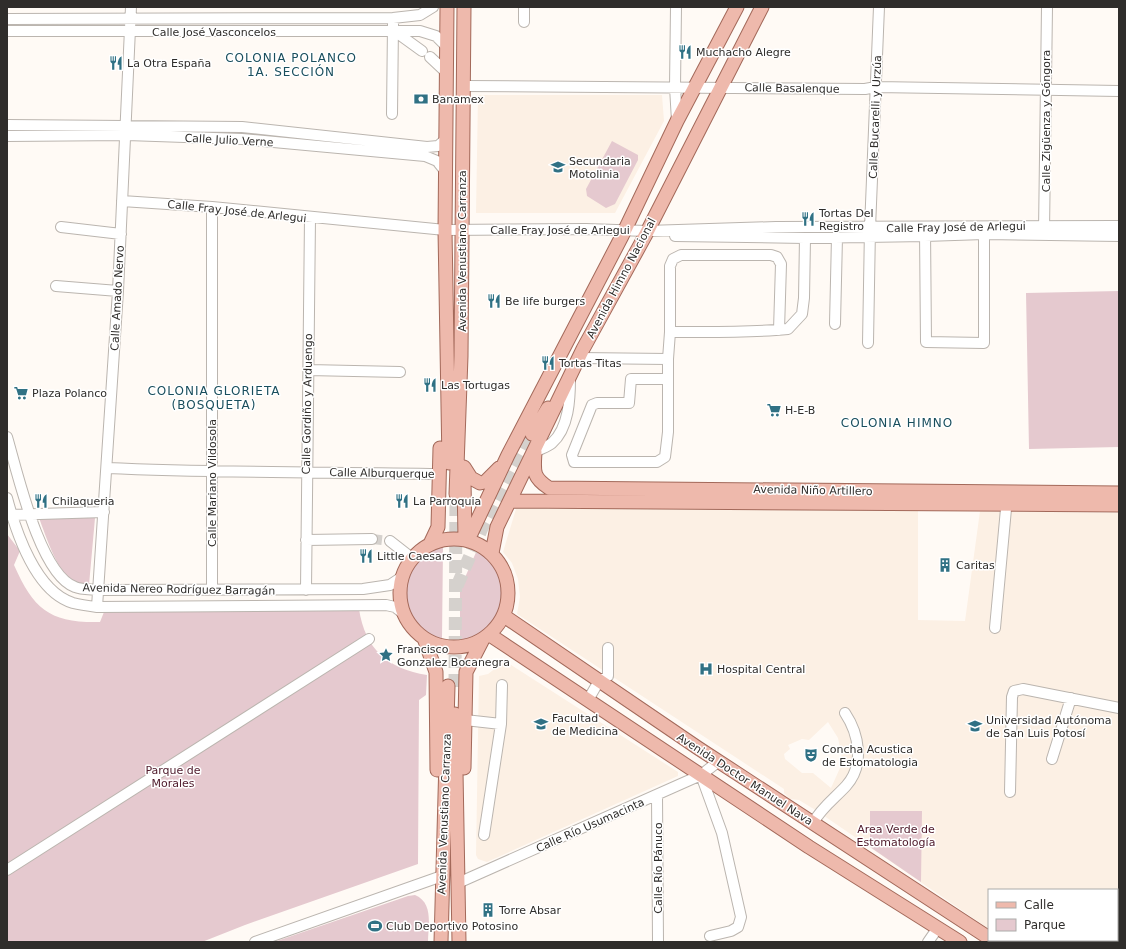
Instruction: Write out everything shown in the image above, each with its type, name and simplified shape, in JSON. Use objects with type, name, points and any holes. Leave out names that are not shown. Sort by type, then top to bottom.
[{"type":"main road","name":"Avenida Venustiano Carranza","points":[[447,7],[445,171],[446,352],[453,494],[461,356],[464,7]]},
{"type":"main road","name":"Avenida Himno Nacional","points":[[466,540],[623,232],[677,121],[737,7]]},
{"type":"main road","name":"Avenida Himno Nacional","points":[[492,554],[497,527],[535,452],[570,376],[646,233],[762,7]]},
{"type":"main road","points":[[446,352],[441,393],[438,527],[430,544],[413,559],[402,576],[400,599],[404,614],[412,627],[424,638],[438,645],[452,648],[468,646],[486,638]]},
{"type":"main road","points":[[532,434],[581,354]]},
{"type":"main road","points":[[461,356],[466,394],[464,467],[466,540]]},
{"type":"main road","name":"Avenida Niño Artillero","points":[[535,452],[534,470],[536,476],[540,482],[549,488],[782,496],[1007,498],[1119,493]]},
{"type":"main road","points":[[464,467],[470,478],[480,483],[485,482],[508,455]]},
{"type":"main road","name":"Avenida Niño Artillero","points":[[510,501],[782,496]]},
{"type":"main road","name":"Avenida Niño Artillero","points":[[1007,498],[1119,505]]},
{"type":"main road","points":[[430,544],[447,539],[466,540],[481,545],[492,554],[502,567],[508,583],[508,600],[504,616],[486,638],[466,672],[464,807],[457,839]]},
{"type":"main road","name":"Avenida Doctor Manuel Nava","points":[[504,616],[719,761],[988,938]]},
{"type":"main road","points":[[424,638],[436,672],[437,806],[442,847]]},
{"type":"main road","name":"Avenida Doctor Manuel Nava","points":[[486,638],[588,700],[701,775],[960,942]]},
{"type":"main road","name":"Avenida Venustiano Carranza","points":[[441,942],[442,847],[451,686],[457,839],[459,942]]},
{"type":"street","name":"Calle Amado Nervo","points":[[97,607],[118,291],[127,125],[131,7]]},
{"type":"street","name":"Calle José Vasconcelos","points":[[7,19],[393,18],[433,7]]},
{"type":"street","points":[[524,7],[524,22]]},
{"type":"street","points":[[676,7],[675,87],[677,121]]},
{"type":"street","name":"Calle Bucarelli y Urzúa","points":[[868,343],[870,232],[879,7]]},
{"type":"street","name":"Calle Zigüenza y Góngora","points":[[1044,230],[1047,7]]},
{"type":"street","points":[[420,11],[420,31]]},
{"type":"street","points":[[55,32],[56,18]]},
{"type":"street","points":[[108,18],[108,32]]},
{"type":"street","points":[[228,18],[228,32]]},
{"type":"street","points":[[320,31],[321,18]]},
{"type":"street","points":[[392,114],[393,18]]},
{"type":"street","name":"Calle José Vasconcelos","points":[[7,32],[393,30],[420,31],[436,36],[447,47]]},
{"type":"street","points":[[393,30],[422,51]]},
{"type":"street","points":[[430,57],[446,72]]},
{"type":"street","name":"Calle Basalenque","points":[[464,86],[865,89],[876,87],[1119,90]]},
{"type":"street","points":[[8,125],[8,136]]},
{"type":"street","name":"Calle Julio Verne","points":[[8,125],[127,125],[255,128],[328,142],[426,156],[437,161],[445,171]]},
{"type":"street","points":[[64,125],[64,136]]},
{"type":"street","points":[[83,125],[83,136]]},
{"type":"street","points":[[254,140],[255,128]]},
{"type":"street","name":"Calle Julio Verne","points":[[8,136],[126,135],[427,147],[438,146],[446,139]]},
{"type":"street","name":"Calle Fray José de Arlegui","points":[[122,201],[212,207],[310,218],[462,231],[723,233],[1044,230],[1119,236]]},
{"type":"street","name":"Calle Mariano Vildosola","points":[[212,207],[212,590]]},
{"type":"street","name":"Calle Gordiño y Arduengo","points":[[306,590],[306,471],[310,218]]},
{"type":"street","name":"Calle Fray José de Arlegui","points":[[925,232],[984,234],[1119,226]]},
{"type":"street","points":[[61,227],[121,234]]},
{"type":"street","name":"Calle Fray José de Arlegui","points":[[775,232],[805,238],[837,237],[870,232]]},
{"type":"street","points":[[925,232],[926,342],[984,343],[984,234]]},
{"type":"street","points":[[723,233],[723,256]]},
{"type":"street","points":[[835,324],[837,237]]},
{"type":"street","points":[[670,332],[750,332],[788,329],[802,314],[804,298],[805,238]]},
{"type":"street","points":[[667,379],[631,379],[629,403],[597,403],[592,405],[572,455],[574,462],[657,462],[662,460],[664,457],[668,432],[667,379],[670,332],[670,266],[673,259],[681,255],[771,255],[777,257],[781,264],[779,330]]},
{"type":"street","points":[[56,286],[118,291]]},
{"type":"street","points":[[581,354],[668,359]]},
{"type":"street","points":[[308,370],[400,372]]},
{"type":"street","name":"Avenida Nereo Rodríguez Barragán","points":[[7,437],[42,549],[58,574],[74,587],[99,590],[363,589],[390,585],[402,576]]},
{"type":"street","name":"Calle Alburquerque","points":[[107,468],[213,472],[306,471],[440,474]]},
{"type":"street","name":"Avenida Nereo Rodríguez Barragán","points":[[7,498],[9,515],[24,547],[46,586],[72,603],[97,607],[386,604],[395,607],[404,614]]},
{"type":"street","points":[[995,628],[1007,498]]},
{"type":"street","points":[[9,515],[30,513],[104,512]]},
{"type":"street","points":[[306,540],[372,539]]},
{"type":"street","points":[[390,541],[413,559]]},
{"type":"street","points":[[7,870],[368,639]]},
{"type":"street","points":[[588,700],[599,681],[608,676],[608,648]]},
{"type":"street","points":[[484,835],[501,724],[502,685]]},
{"type":"street","points":[[1010,792],[1012,696],[1014,691],[1019,689],[1119,708]]},
{"type":"street","points":[[1052,759],[1071,698]]},
{"type":"street","points":[[813,823],[819,812],[847,784],[854,774],[858,758],[857,742],[853,726],[845,713]]},
{"type":"street","points":[[465,720],[501,724]]},
{"type":"street","name":"Calle Río Usumacinta","points":[[458,883],[701,775],[719,761]]},
{"type":"street","points":[[701,775],[722,833],[742,916],[738,927],[731,931],[710,936]]},
{"type":"street","name":"Calle Río Pánuco","points":[[657,795],[658,942]]},
{"type":"street","points":[[255,942],[442,876]]},
{"type":"street","points":[[928,942],[937,928]]},
{"type":"shaded area","name":"Secundaria Motolinia","points":[[478,95],[662,95],[664,121],[615,213],[476,213]]},
{"type":"shaded area","points":[[516,509],[918,509],[918,620],[965,621],[980,511],[1119,513],[1119,942],[1008,942],[1006,941],[1118,941],[1118,889],[988,889],[988,928],[817,811],[799,800],[790,799],[784,793],[784,789],[517,614],[520,597],[518,579],[512,563],[503,552]],"holes":[[[828,722],[838,738],[842,758],[840,768],[831,788],[813,773],[802,773],[785,759],[784,754],[790,749],[788,745],[802,739],[809,740]]]},
{"type":"shaded area","name":"Facultad de Medicina","points":[[505,661],[678,772],[678,776],[487,862],[478,859],[476,855],[479,676],[488,674]]},
{"type":"green space","points":[[612,141],[638,155],[638,160],[615,204],[606,208],[587,196],[586,189]]},
{"type":"green space","points":[[1119,291],[1119,447],[1029,449],[1026,293]]},
{"type":"green space","points":[[39,518],[95,518],[89,585],[76,584],[58,564]]},
{"type":"green space","name":"Parque de Morales","points":[[7,534],[20,551],[14,565],[29,593],[46,611],[68,620],[100,622],[104,612],[359,609],[362,623],[367,635],[373,646],[381,655],[401,668],[427,675],[426,695],[419,700],[418,864],[245,925],[202,942],[7,942]]},
{"type":"green space","points":[[443,547],[442,639],[433,637],[427,633],[413,618],[407,608],[406,594],[409,577],[416,564],[421,558]]},
{"type":"green space","points":[[477,550],[486,556],[496,568],[501,578],[503,593],[498,613],[487,629],[470,639],[460,640],[460,589]]},
{"type":"green space","name":"Area Verde de Estomatología","points":[[870,811],[922,811],[921,882],[870,847]]},
{"type":"green space","name":"Club Deportivo Potosino","points":[[415,895],[425,903],[429,916],[428,942],[274,942],[408,896]]},
{"type":"tunnel","points":[[457,586],[482,528],[532,434]]},
{"type":"tunnel","points":[[455,687],[456,494]]},
{"type":"tunnel","points":[[372,539],[390,541]]},
{"type":"place","name":"Muchacho Alegre","points":[[685,52]]},
{"type":"place","name":"La Otra España","points":[[116,63]]},
{"type":"place","name":"Banamex","points":[[421,99]]},
{"type":"place","name":"Secundaria Motolinia","points":[[558,167]]},
{"type":"place","name":"Tortas Del Registro","points":[[808,219]]},
{"type":"place","name":"Be life burgers","points":[[494,301]]},
{"type":"place","name":"Tortas Titas","points":[[548,363]]},
{"type":"place","name":"Las Tortugas","points":[[430,385]]},
{"type":"place","name":"Plaza Polanco","points":[[21,393]]},
{"type":"place","name":"H-E-B","points":[[774,410]]},
{"type":"place","name":"Chilaqueria","points":[[41,501]]},
{"type":"place","name":"La Parroquia","points":[[402,501]]},
{"type":"place","name":"Little Caesars","points":[[366,556]]},
{"type":"place","name":"Caritas","points":[[945,565]]},
{"type":"place","name":"Francisco Gonzalez Bocanegra","points":[[386,655]]},
{"type":"place","name":"Hospital Central","points":[[706,669]]},
{"type":"place","name":"Facultad de Medicina","points":[[541,724]]},
{"type":"place","name":"Universidad Autónoma de San Luis Potosí","points":[[975,726]]},
{"type":"place","name":"Concha Acustica de Estomatologia","points":[[811,755]]},
{"type":"place","name":"Torre Absar","points":[[488,910]]},
{"type":"place","name":"Club Deportivo Potosino","points":[[375,926]]},
{"type":"district","name":"COLONIA POLANCO 1A. SECCIÓN","points":[[291,65]]},
{"type":"district","name":"COLONIA GLORIETA (BOSQUETA)","points":[[214,398]]},
{"type":"district","name":"COLONIA HIMNO","points":[[897,423]]}]
